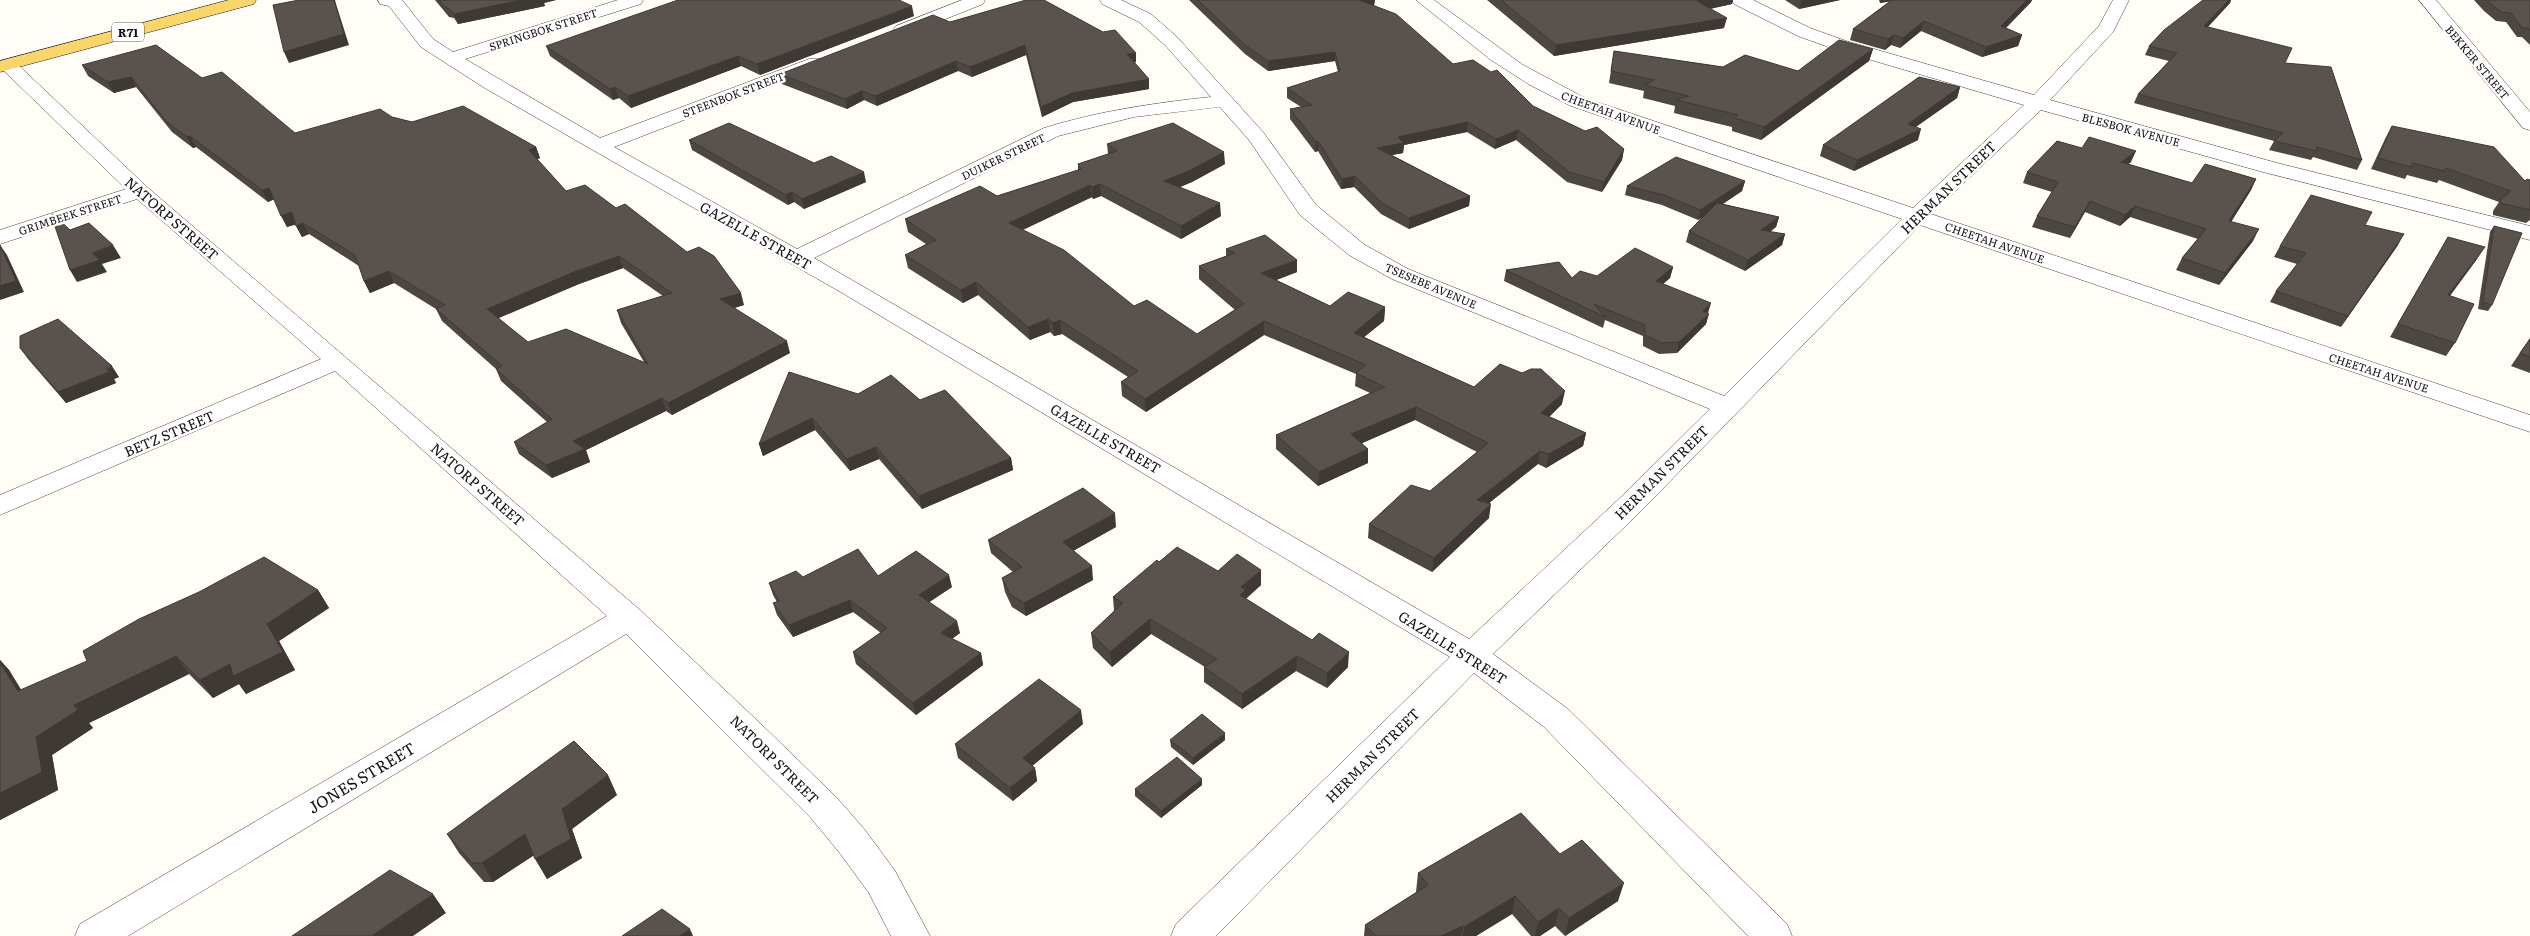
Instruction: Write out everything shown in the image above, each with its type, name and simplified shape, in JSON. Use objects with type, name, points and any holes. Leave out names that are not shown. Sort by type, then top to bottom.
[{"type":"main road","name":"R71","points":[[4,66],[248,0]]},
{"type":"street","name":"SPRINGBOK STREET","points":[[451,58],[635,0]]},
{"type":"street","points":[[884,36],[977,0]]},
{"type":"street","name":"TSESEBE AVENUE","points":[[1108,0],[1128,8],[1160,29],[1256,136],[1308,210],[1357,250],[1400,274],[1726,406]]},
{"type":"street","name":"CHEETAH AVENUE","points":[[1424,0],[1461,30],[1514,66],[1544,86],[1571,99],[2530,424]]},
{"type":"street","name":"BLESBOK AVENUE","points":[[1740,0],[1820,38],[2037,103],[2406,204],[2530,233]]},
{"type":"street","name":"HERMAN STREET","points":[[1190,936],[1472,656],[1631,504],[1726,406],[1917,216],[2037,103],[2107,28],[2121,0]]},
{"type":"street","name":"BEKKER STREET","points":[[2427,0],[2530,124]]},
{"type":"street","name":"GAZELLE STREET","points":[[392,1],[421,37],[451,58],[1191,488],[1472,656],[1556,718],[1773,936]]},
{"type":"street","name":"STEENBOK STREET","points":[[600,145],[830,58]]},
{"type":"street","name":"NATORP STREET","points":[[4,66],[140,191],[338,361],[629,618],[823,807],[852,841],[882,882],[911,936]]},
{"type":"street","name":"DUIKER STREET","points":[[798,258],[1051,132],[1083,122],[1134,112],[1224,101]]},
{"type":"street","name":"GRIMBEEK STREET","points":[[0,237],[140,191]]},
{"type":"street","name":"BETZ STREET","points":[[0,506],[338,361]]},
{"type":"street","name":"JONES STREET","points":[[94,936],[629,618]]},
{"type":"building","points":[[299,0],[334,0],[344,34],[284,52],[273,5]]},
{"type":"building","points":[[439,0],[522,0],[454,14]]},
{"type":"building","points":[[678,0],[899,0],[912,6],[757,64],[738,56],[628,96],[615,87],[610,89],[546,46]]},
{"type":"building","points":[[1026,0],[1044,0],[1103,32],[1115,30],[1136,53],[1127,54],[1149,79],[1072,93],[1041,107],[1025,45],[970,67],[956,61],[875,96],[862,91],[845,99],[780,74],[933,15],[950,22]]},
{"type":"building","points":[[1198,0],[1359,0],[1396,14],[1453,64],[1473,60],[1491,72],[1497,70],[1533,106],[1585,131],[1597,127],[1624,149],[1604,182],[1569,172],[1518,130],[1496,139],[1468,122],[1398,137],[1404,143],[1377,148],[1470,196],[1409,218],[1382,203],[1355,176],[1342,179],[1318,141],[1316,142],[1290,109],[1312,105],[1287,88],[1340,71],[1335,52],[1268,61],[1245,45]]},
{"type":"building","points":[[1501,0],[1703,0],[1697,1],[1727,18],[1556,45]]},
{"type":"building","points":[[1892,0],[2027,0],[2001,26],[2022,35],[1986,47],[1924,21],[1903,38],[1894,35],[1888,39],[1853,29]]},
{"type":"building","points":[[2203,0],[2229,0],[2204,26],[2292,48],[2285,63],[2331,67],[2362,160],[2317,147],[2316,151],[2274,141],[2283,133],[2138,94],[2177,53],[2149,46],[2164,30]]},
{"type":"building","points":[[2487,0],[2530,0],[2530,30],[2522,28],[2511,13],[2501,12]]},
{"type":"building","points":[[1839,40],[1873,49],[1764,127],[1735,118],[1738,115],[1676,100],[1689,96],[1645,85],[1654,80],[1611,71],[1614,51],[1723,67],[1745,55],[1798,71]]},
{"type":"building","points":[[156,45],[202,78],[222,72],[295,133],[380,109],[392,117],[412,122],[463,106],[536,147],[529,150],[566,191],[585,185],[616,208],[625,204],[687,252],[699,247],[714,256],[741,293],[720,299],[787,341],[668,403],[662,398],[573,441],[585,449],[546,465],[514,442],[552,419],[496,369],[502,366],[436,309],[445,305],[389,271],[364,281],[355,255],[303,223],[296,226],[292,212],[281,216],[269,188],[262,190],[190,136],[187,137],[166,121],[131,77],[108,82],[82,65]],"holes":[[[619,256],[672,293],[617,310],[648,364],[566,329],[528,342],[487,309],[574,272]]]},
{"type":"building","points":[[1919,77],[1960,87],[1908,124],[1921,129],[1857,160],[1823,145]]},
{"type":"building","points":[[729,123],[814,163],[831,156],[864,172],[802,199],[792,192],[786,195],[689,140]]},
{"type":"building","points":[[1173,123],[1224,152],[1191,170],[1164,181],[1220,203],[1181,226],[1100,184],[1092,187],[1090,185],[1009,223],[1064,250],[1134,306],[1147,300],[1197,334],[1244,304],[1199,266],[1235,253],[1226,249],[1265,235],[1297,260],[1261,273],[1330,306],[1348,292],[1385,307],[1354,333],[1474,387],[1500,364],[1522,373],[1531,369],[1541,369],[1565,391],[1541,413],[1586,433],[1549,454],[1540,451],[1477,500],[1491,504],[1434,558],[1369,524],[1411,485],[1430,491],[1488,443],[1416,407],[1351,434],[1368,449],[1319,472],[1276,435],[1385,387],[1356,373],[1366,365],[1264,321],[1145,399],[1121,382],[1138,371],[1060,320],[1053,323],[1048,319],[1028,327],[976,282],[961,290],[905,255],[936,240],[905,219],[980,186],[997,196],[1081,169],[1078,164],[1117,151],[1107,144]]},
{"type":"building","points":[[2392,126],[2494,147],[2525,181],[2527,179],[2530,180],[2530,210],[2500,203],[2501,199],[2511,191],[2446,168],[2444,171],[2413,163],[2411,167],[2378,158]]},
{"type":"building","points":[[2089,137],[2136,151],[2121,162],[2192,183],[2205,164],[2256,179],[2229,221],[2259,229],[2225,273],[2182,258],[2206,229],[2135,206],[2125,215],[2090,201],[2075,227],[2037,216],[2058,182],[2027,172],[2057,141],[2082,148]]},
{"type":"building","points":[[1676,157],[1745,181],[1700,210],[1664,195],[1627,186]]},
{"type":"building","points":[[2311,195],[2372,212],[2365,225],[2404,234],[2348,316],[2276,291],[2306,253],[2280,246]]},
{"type":"building","points":[[1717,203],[1779,217],[1761,230],[1785,234],[1748,260],[1689,231]]},
{"type":"building","points":[[53,214],[70,230],[89,223],[113,245],[92,253],[100,260],[70,270],[51,215]]},
{"type":"building","points":[[2494,226],[2522,233],[2492,305],[2483,302]]},
{"type":"building","points":[[2448,237],[2485,247],[2448,295],[2474,304],[2455,343],[2398,324]]},
{"type":"building","points":[[0,245],[16,281],[0,286]]},
{"type":"building","points":[[1635,248],[1673,267],[1656,281],[1711,303],[1703,311],[1709,314],[1679,342],[1662,343],[1645,335],[1645,325],[1594,304],[1605,317],[1506,270],[1559,262],[1572,278],[1580,271],[1597,276]]},
{"type":"building","points":[[58,319],[112,366],[106,368],[109,372],[58,392],[20,348],[20,336]]},
{"type":"building","points":[[2530,339],[2530,357],[2520,353]]},
{"type":"building","points":[[789,372],[858,394],[891,375],[920,400],[945,390],[1011,458],[919,496],[876,447],[847,459],[812,418],[759,444]]},
{"type":"building","points":[[1083,488],[1115,513],[1063,542],[1092,566],[1024,603],[1010,594],[1002,578],[1022,567],[988,540]]},
{"type":"building","points":[[1177,547],[1218,571],[1237,554],[1261,570],[1241,587],[1246,590],[1240,595],[1312,640],[1319,633],[1349,652],[1327,673],[1297,656],[1242,694],[1204,667],[1217,659],[1150,619],[1110,652],[1091,633],[1123,603],[1113,597],[1157,560],[1159,562]]},
{"type":"building","points":[[858,549],[878,576],[916,551],[949,575],[919,595],[957,621],[941,633],[981,653],[913,703],[853,652],[887,628],[850,600],[789,625],[773,603],[779,601],[769,583],[796,571],[803,577]]},
{"type":"building","points":[[264,557],[318,590],[267,624],[283,652],[233,676],[230,664],[200,680],[176,656],[74,705],[78,710],[36,737],[42,772],[0,793],[0,663],[18,691],[87,661],[83,651],[139,619],[199,592]]},
{"type":"building","points":[[1039,679],[1081,710],[1023,758],[1035,768],[1010,788],[955,744]]},
{"type":"building","points":[[1202,714],[1225,733],[1193,758],[1170,740]]},
{"type":"building","points":[[574,741],[608,775],[562,809],[571,839],[535,859],[525,834],[482,863],[472,863],[447,834]]},
{"type":"building","points":[[1177,757],[1202,779],[1161,811],[1135,789]]},
{"type":"building","points":[[1521,813],[1560,854],[1582,840],[1624,883],[1569,918],[1559,908],[1538,922],[1515,896],[1464,927],[1441,936],[1376,936],[1365,925],[1428,885],[1418,873]]},
{"type":"building","points":[[390,870],[433,894],[371,936],[292,936]]},
{"type":"building","points":[[662,909],[690,929],[679,936],[622,936]]}]
